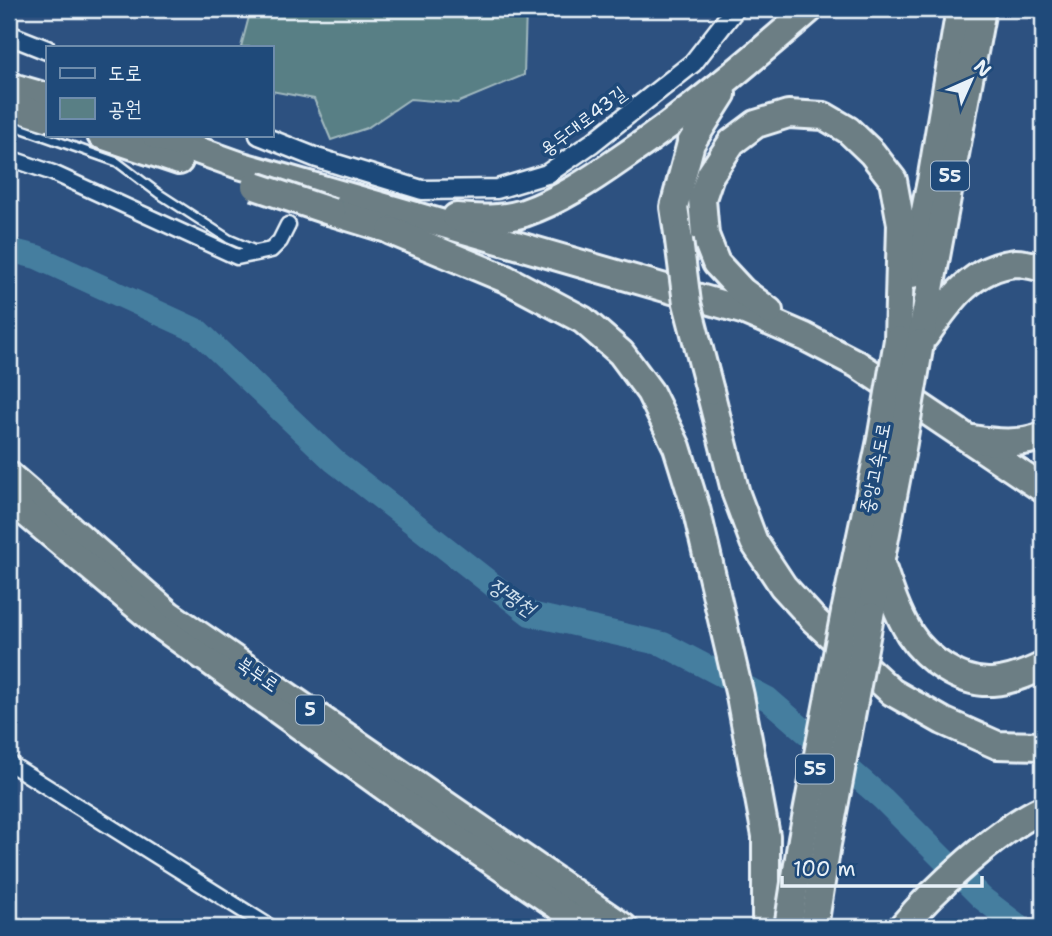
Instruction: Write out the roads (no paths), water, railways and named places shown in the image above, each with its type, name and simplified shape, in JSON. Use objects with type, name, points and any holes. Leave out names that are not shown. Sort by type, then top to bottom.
[{"type":"highway","points":[[392,221],[486,220],[524,213],[584,184],[661,132],[732,78],[810,9]]},
{"type":"highway","name":"중앙고속도로","points":[[788,927],[858,614],[891,447],[960,9]]},
{"type":"highway","name":"중앙고속도로","points":[[909,342],[982,9]]},
{"type":"highway","points":[[732,78],[691,143],[674,207],[687,303],[736,494],[754,542],[783,586],[814,620],[892,692],[943,721],[997,745],[1043,746]]},
{"type":"highway","points":[[9,86],[46,97]]},
{"type":"highway","points":[[9,105],[46,117]]},
{"type":"highway","points":[[805,337],[742,291],[716,264],[705,235],[702,199],[710,176],[732,142],[756,124],[788,114],[824,116],[848,130],[872,153],[893,180],[901,224],[909,342]]},
{"type":"highway","points":[[158,136],[392,221],[545,270],[791,342],[855,373],[1043,497]]},
{"type":"highway","points":[[103,142],[256,186],[332,212],[392,221],[745,311],[858,364],[1043,489]]},
{"type":"highway","points":[[392,221],[583,320],[621,354],[650,392],[677,447],[696,508],[740,696],[765,836],[766,927]]},
{"type":"highway","points":[[909,342],[964,285],[990,269],[1018,263],[1043,268]]},
{"type":"highway","points":[[971,439],[999,443],[1032,440],[1043,436]]},
{"type":"highway","name":"중앙고속도로","points":[[814,927],[858,614],[881,565],[891,447]]},
{"type":"highway","name":"북부로","points":[[9,474],[170,614],[625,927]]},
{"type":"highway","name":"북부로","points":[[9,500],[158,625],[404,802],[587,927]]},
{"type":"highway","points":[[881,565],[898,610],[912,636],[936,662],[965,678],[990,682],[1020,677],[1043,666]]},
{"type":"highway","points":[[902,927],[914,912],[977,854],[1043,809]]},
{"type":"street","name":"용두대로43길","points":[[261,136],[314,166],[422,190],[497,189],[547,174],[592,143],[693,63],[735,9]]},
{"type":"street","points":[[9,35],[46,50]]},
{"type":"street","points":[[9,158],[53,173],[237,257],[271,250],[280,241],[288,225]]},
{"type":"street","points":[[9,763],[270,927]]},
{"type":"lane","points":[[9,124],[117,162],[158,193],[219,232],[261,253]]},
{"type":"lane","points":[[103,142],[117,162]]},
{"type":"waterway","name":"장평천","points":[[9,250],[37,257],[198,331],[334,461],[530,614],[663,644],[768,699],[883,799],[982,898],[1020,927]]}]
